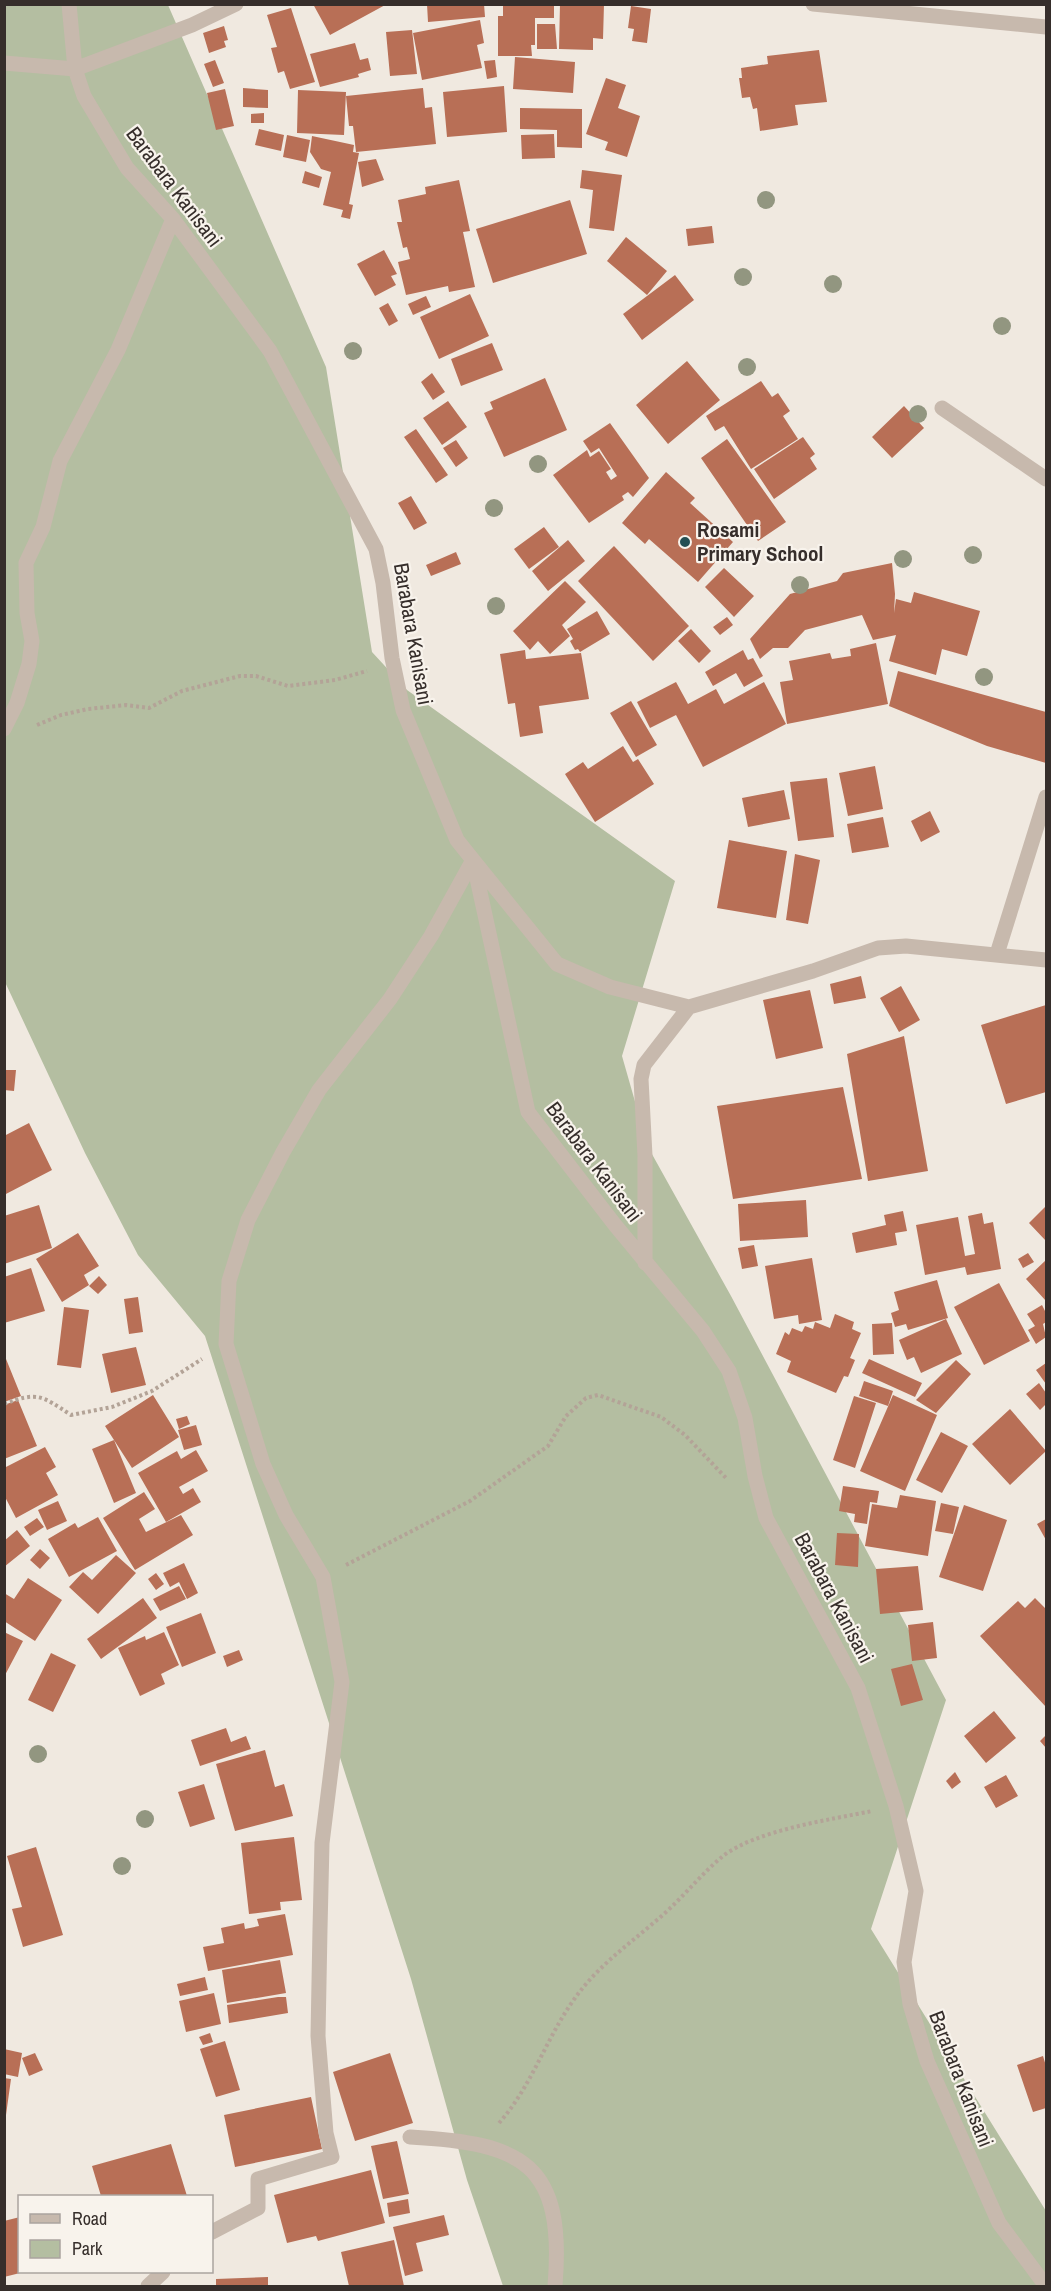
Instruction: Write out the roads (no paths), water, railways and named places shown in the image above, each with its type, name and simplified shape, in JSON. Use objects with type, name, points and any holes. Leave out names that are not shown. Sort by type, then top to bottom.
[{"type":"street","name":"Barabara Kanisani","points":[[69,4],[75,69],[84,96],[127,168],[173,219],[270,351],[376,549],[383,583],[392,658],[404,710],[436,795],[457,840],[473,860],[528,1112],[645,1263],[703,1331],[729,1371],[745,1418],[755,1476],[766,1518],[858,1688],[896,1806],[916,1891],[904,1962],[910,2004],[927,2061],[999,2223],[1047,2286]]},
{"type":"street","points":[[4,63],[75,69],[192,25],[236,4]]},
{"type":"street","points":[[813,4],[1047,27]]},
{"type":"street","points":[[4,729],[17,703],[29,664],[32,641],[27,613],[26,563],[43,527],[60,461],[118,350],[173,219]]},
{"type":"street","points":[[942,408],[1047,479]]},
{"type":"street","points":[[997,954],[1047,797]]},
{"type":"street","points":[[213,2231],[258,2208],[258,2179],[332,2157],[326,2133],[318,2036],[322,1843],[342,1682],[323,1577],[285,1515],[263,1464],[226,1344],[229,1281],[248,1220],[319,1090],[390,999],[431,936],[473,860],[557,964],[610,987],[689,1007],[792,977],[878,948],[906,946],[1047,960]]},
{"type":"street","points":[[645,1263],[645,1156],[641,1079],[644,1065],[689,1007]]},
{"type":"street","points":[[410,2137],[480,2143],[509,2153],[534,2172],[552,2203],[558,2253],[555,2286]]},
{"type":"street","points":[[148,2286],[161,2273]]},
{"type":"place","name":"Rosami Primary School","points":[[685,542]]}]
